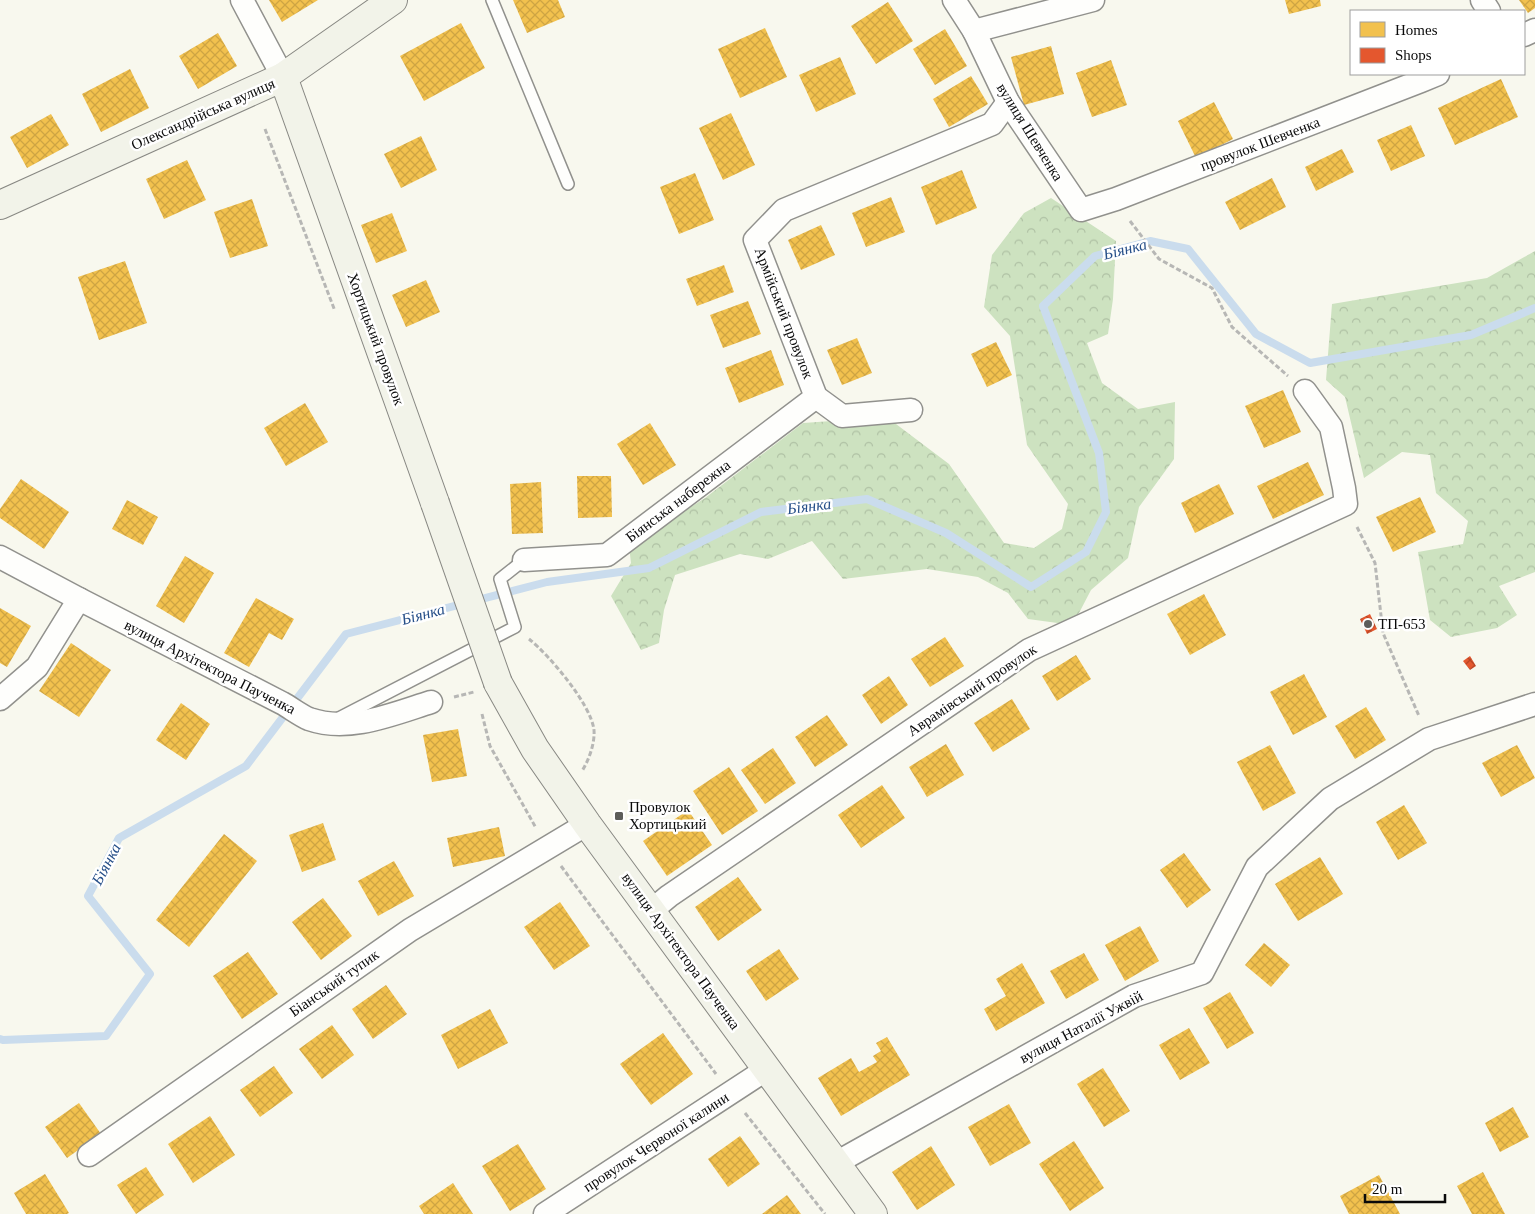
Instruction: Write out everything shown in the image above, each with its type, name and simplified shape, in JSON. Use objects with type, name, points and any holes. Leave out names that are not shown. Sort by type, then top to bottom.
[{"type":"street","name":"Хортицький провулок","points":[[242,0],[283,78],[498,683]]},
{"type":"street","name":"Олександрійська вулиця","points":[[0,205],[283,78],[393,0]]},
{"type":"street","name":"вулиця Шевченка","points":[[954,0],[974,31],[1008,102],[1081,210]]},
{"type":"street","points":[[974,31],[1093,0]]},
{"type":"street","name":"провулок Шевченка","points":[[1081,210],[1125,196],[1436,75]]},
{"type":"street","name":"Армійський провулок","points":[[911,410],[842,416],[816,397],[756,240],[784,210],[992,124],[1008,102]]},
{"type":"street","points":[[1305,391],[1330,427],[1346,504]]},
{"type":"street","name":"Біянська набережна","points":[[524,560],[606,555],[816,397]]},
{"type":"street","name":"Аврамівський провулок","points":[[652,910],[669,896],[1029,650],[1346,504]]},
{"type":"street","name":"вулиця Архітектора Паученка","points":[[0,557],[318,721]]},
{"type":"street","points":[[0,699],[37,667],[79,599]]},
{"type":"street","name":"вулиця Архітектора Паученка","points":[[498,683],[535,750],[587,824],[652,910],[873,1214]]},
{"type":"street","points":[[318,721],[369,721],[431,702]]},
{"type":"street","name":"вулиця Наталії Ужвій","points":[[836,1163],[1134,996],[1202,973],[1257,867],[1330,799],[1429,739],[1534,705]]},
{"type":"street","name":"Біанський тупик","points":[[89,1156],[410,930],[587,824]]},
{"type":"street","name":"провулок Червоної калини","points":[[545,1214],[767,1069]]},
{"type":"lane","points":[[492,0],[568,184]]},
{"type":"lane","points":[[318,721],[515,627],[500,579],[524,560]]},
{"type":"path","points":[[1132,223],[1159,258],[1212,288],[1232,327],[1305,391]]},
{"type":"path","points":[[1346,504],[1375,563],[1384,633],[1429,739]]},
{"type":"path","points":[[515,627],[537,645],[566,679],[587,711],[594,731],[590,759],[580,775]]},
{"type":"path","points":[[481,710],[490,746],[548,848],[730,1094],[825,1214]]},
{"type":"green space","points":[[1051,198],[1116,241],[1113,299],[1108,334],[1087,343],[1102,383],[1138,409],[1175,402],[1174,459],[1139,507],[1128,558],[1091,590],[1079,613],[1065,624],[1028,619],[1008,593],[978,577],[927,569],[843,579],[812,541],[768,559],[740,554],[675,575],[664,610],[659,643],[641,650],[611,596],[631,563],[629,546],[705,498],[803,423],[832,421],[896,424],[949,464],[1004,543],[1034,548],[1062,529],[1068,504],[1027,445],[1010,336],[984,307],[992,255],[1024,213]]},
{"type":"green space","points":[[1535,251],[1535,572],[1499,586],[1517,615],[1497,628],[1451,637],[1430,620],[1418,552],[1463,544],[1468,521],[1436,493],[1430,455],[1402,452],[1364,478],[1345,397],[1326,380],[1332,304],[1487,278]]},
{"type":"building: Homes","points":[[269,0],[318,0],[282,22]]},
{"type":"building: Homes","points":[[513,0],[558,0],[565,17],[527,33]]},
{"type":"building: Homes","points":[[1285,0],[1320,0],[1321,6],[1289,14]]},
{"type":"building: Homes","points":[[1519,0],[1535,0],[1535,8],[1528,13]]},
{"type":"building: Homes","points":[[888,2],[913,41],[876,64],[851,26]]},
{"type":"building: Homes","points":[[461,23],[485,68],[424,101],[400,56]]},
{"type":"building: Homes","points":[[765,28],[787,77],[740,98],[718,49]]},
{"type":"building: Homes","points":[[945,29],[967,66],[935,85],[913,49]]},
{"type":"building: Homes","points":[[218,33],[237,66],[198,89],[179,56]]},
{"type":"building: Homes","points":[[1051,46],[1064,94],[1024,105],[1011,57]]},
{"type":"building: Homes","points":[[840,57],[856,94],[816,112],[799,75]]},
{"type":"building: Homes","points":[[1111,60],[1127,105],[1092,117],[1076,73]]},
{"type":"building: Homes","points":[[130,69],[149,108],[101,132],[82,94]]},
{"type":"building: Homes","points":[[971,76],[988,104],[949,127],[933,99]]},
{"type":"building: Homes","points":[[1501,79],[1518,117],[1455,145],[1438,108]]},
{"type":"building: Homes","points":[[1214,102],[1233,139],[1196,158],[1178,121]]},
{"type":"building: Homes","points":[[731,113],[755,165],[723,180],[699,128]]},
{"type":"building: Homes","points":[[51,114],[69,145],[27,168],[10,137]]},
{"type":"building: Homes","points":[[1411,125],[1425,156],[1391,171],[1377,140]]},
{"type":"building: Homes","points":[[421,136],[437,170],[401,188],[384,154]]},
{"type":"building: Homes","points":[[1342,149],[1354,172],[1316,191],[1305,167]]},
{"type":"building: Homes","points":[[187,160],[206,200],[164,219],[146,179]]},
{"type":"building: Homes","points":[[962,170],[977,208],[936,225],[921,187]]},
{"type":"building: Homes","points":[[695,173],[714,220],[679,234],[660,187]]},
{"type":"building: Homes","points":[[1272,178],[1286,207],[1240,230],[1225,202]]},
{"type":"building: Homes","points":[[891,197],[905,232],[866,247],[852,213]]},
{"type":"building: Homes","points":[[252,199],[268,246],[230,258],[214,212]]},
{"type":"building: Homes","points":[[392,213],[407,251],[376,263],[361,225]]},
{"type":"building: Homes","points":[[821,225],[835,255],[801,270],[788,240]]},
{"type":"building: Homes","points":[[125,261],[147,323],[99,340],[78,277]]},
{"type":"building: Homes","points":[[724,265],[734,292],[697,306],[686,279]]},
{"type":"building: Homes","points":[[426,280],[440,312],[406,327],[392,295]]},
{"type":"building: Homes","points":[[748,301],[761,334],[723,348],[710,315]]},
{"type":"building: Homes","points":[[857,338],[872,373],[842,385],[827,350]]},
{"type":"building: Homes","points":[[996,342],[1012,375],[987,387],[971,354]]},
{"type":"building: Homes","points":[[771,350],[784,385],[739,403],[725,368]]},
{"type":"building: Homes","points":[[1283,390],[1301,432],[1264,448],[1245,406]]},
{"type":"building: Homes","points":[[305,403],[328,442],[286,466],[264,428]]},
{"type":"building: Homes","points":[[650,423],[676,465],[643,485],[617,444]]},
{"type":"building: Homes","points":[[1308,462],[1324,495],[1273,519],[1257,486]]},
{"type":"building: Homes","points":[[577,476],[611,476],[612,517],[578,518]]},
{"type":"building: Homes","points":[[21,479],[69,512],[44,549],[0,518],[0,509]]},
{"type":"building: Homes","points":[[541,482],[543,533],[512,534],[510,484]]},
{"type":"building: Homes","points":[[1219,484],[1234,514],[1195,533],[1181,503]]},
{"type":"building: Homes","points":[[1420,497],[1436,532],[1393,552],[1376,517]]},
{"type":"building: Homes","points":[[127,500],[158,517],[143,545],[112,529]]},
{"type":"building: Homes","points":[[185,556],[214,573],[184,623],[156,606]]},
{"type":"building: Homes","points":[[1204,594],[1226,635],[1190,655],[1167,614]]},
{"type":"building: Homes","points":[[256,598],[294,619],[282,640],[269,633],[249,667],[224,653]]},
{"type":"building: Homes","points":[[0,608],[31,626],[7,667],[0,663]]},
{"type":"building: Homes","points":[[945,637],[964,666],[930,687],[911,659]]},
{"type":"building: Homes","points":[[71,643],[111,670],[79,717],[39,691]]},
{"type":"building: Homes","points":[[1076,655],[1091,679],[1057,701],[1042,676]]},
{"type":"building: Homes","points":[[1304,674],[1327,717],[1293,735],[1270,692]]},
{"type":"building: Homes","points":[[889,676],[908,705],[881,724],[862,695]]},
{"type":"building: Homes","points":[[1012,699],[1030,729],[993,752],[974,723]]},
{"type":"building: Homes","points":[[181,703],[210,724],[186,760],[156,740]]},
{"type":"building: Homes","points":[[1366,707],[1386,740],[1355,759],[1335,726]]},
{"type":"building: Homes","points":[[827,715],[848,745],[815,767],[795,737]]},
{"type":"building: Homes","points":[[458,729],[467,776],[432,782],[423,735]]},
{"type":"building: Homes","points":[[946,744],[964,775],[927,797],[909,767]]},
{"type":"building: Homes","points":[[1270,745],[1296,793],[1263,811],[1237,762]]},
{"type":"building: Homes","points":[[1517,745],[1535,778],[1501,797],[1482,763]]},
{"type":"building: Homes","points":[[773,748],[796,783],[765,804],[741,770]]},
{"type":"building: Homes","points":[[729,767],[758,811],[722,835],[693,791]]},
{"type":"building: Homes","points":[[882,785],[905,818],[861,848],[838,815]]},
{"type":"building: Homes","points":[[1404,805],[1427,843],[1398,860],[1376,822]]},
{"type":"building: Homes","points":[[688,810],[712,845],[667,876],[643,841]]},
{"type":"building: Homes","points":[[323,823],[336,860],[302,872],[289,835]]},
{"type":"building: Homes","points":[[499,827],[505,856],[453,867],[447,838]]},
{"type":"building: Homes","points":[[224,834],[257,861],[189,947],[156,920]]},
{"type":"building: Homes","points":[[1184,853],[1211,890],[1187,908],[1160,870]]},
{"type":"building: Homes","points":[[1320,857],[1343,894],[1298,921],[1275,884]]},
{"type":"building: Homes","points":[[394,861],[414,896],[378,916],[358,881]]},
{"type":"building: Homes","points":[[738,877],[762,910],[718,941],[695,907]]},
{"type":"building: Homes","points":[[323,898],[352,936],[321,960],[292,922]]},
{"type":"building: Homes","points":[[560,902],[590,946],[554,970],[524,927]]},
{"type":"building: Homes","points":[[1140,926],[1159,961],[1125,981],[1105,945]]},
{"type":"building: Homes","points":[[1264,943],[1290,965],[1271,987],[1245,965]]},
{"type":"building: Homes","points":[[779,949],[799,979],[766,1001],[746,971]]},
{"type":"building: Homes","points":[[248,952],[278,994],[242,1019],[213,976]]},
{"type":"building: Homes","points":[[1084,953],[1099,980],[1066,999],[1050,971]]},
{"type":"building: Homes","points":[[1022,963],[1045,1003],[996,1031],[984,1009],[1006,996],[996,979]]},
{"type":"building: Homes","points":[[386,985],[407,1014],[373,1039],[352,1009]]},
{"type":"building: Homes","points":[[1230,992],[1254,1033],[1227,1049],[1203,1008]]},
{"type":"building: Homes","points":[[490,1009],[508,1043],[458,1069],[441,1035]]},
{"type":"building: Homes","points":[[332,1025],[354,1055],[322,1079],[299,1049]]},
{"type":"building: Homes","points":[[1189,1028],[1210,1063],[1180,1080],[1159,1045]]},
{"type":"building: Homes","points":[[663,1033],[693,1074],[651,1105],[620,1064]]},
{"type":"building: Homes","points":[[887,1037],[910,1075],[841,1116],[818,1078],[851,1058],[859,1072],[877,1062],[873,1056],[881,1051],[876,1043]]},
{"type":"building: Homes","points":[[274,1066],[293,1093],[260,1117],[240,1090]]},
{"type":"building: Homes","points":[[1103,1068],[1130,1111],[1104,1127],[1077,1084]]},
{"type":"building: Homes","points":[[79,1103],[101,1134],[67,1158],[45,1127]]},
{"type":"building: Homes","points":[[1009,1104],[1031,1143],[990,1166],[968,1127]]},
{"type":"building: Homes","points":[[1513,1107],[1529,1137],[1500,1152],[1485,1123]]},
{"type":"building: Homes","points":[[210,1116],[235,1155],[193,1183],[168,1144]]},
{"type":"building: Homes","points":[[740,1136],[760,1164],[728,1187],[708,1159]]},
{"type":"building: Homes","points":[[1074,1141],[1104,1188],[1070,1211],[1039,1164]]},
{"type":"building: Homes","points":[[518,1144],[546,1189],[510,1211],[482,1166]]},
{"type":"building: Homes","points":[[931,1146],[955,1185],[917,1210],[892,1172]]},
{"type":"building: Homes","points":[[146,1167],[164,1195],[136,1214],[117,1185]]},
{"type":"building: Homes","points":[[1483,1172],[1505,1214],[1472,1214],[1457,1186]]},
{"type":"building: Homes","points":[[45,1174],[69,1213],[26,1214],[14,1193]]},
{"type":"building: Homes","points":[[1379,1175],[1400,1214],[1349,1214],[1340,1196]]},
{"type":"building: Homes","points":[[453,1183],[473,1214],[424,1214],[419,1206]]},
{"type":"building: Homes","points":[[787,1195],[801,1214],[762,1214]]},
{"type":"building: Shops","name":"ТП-653","points":[[1370,614],[1377,629],[1367,634],[1360,619]]},
{"type":"building: Shops","points":[[1470,656],[1476,666],[1470,670],[1463,661]]},
{"type":"waterway","name":"Біянка","points":[[0,1039],[106,1036],[150,974],[88,896],[119,838],[246,766],[346,634],[547,582],[649,568],[761,512],[867,499],[946,533],[1031,587],[1086,552],[1106,512],[1099,453],[1043,306],[1095,256],[1150,241],[1188,249],[1256,334],[1310,363],[1471,335],[1535,308]]},
{"type":"place","name":"ТП-653","points":[[1368,624]]},
{"type":"place","name":"Провулок Хортицький","points":[[619,816]]}]
